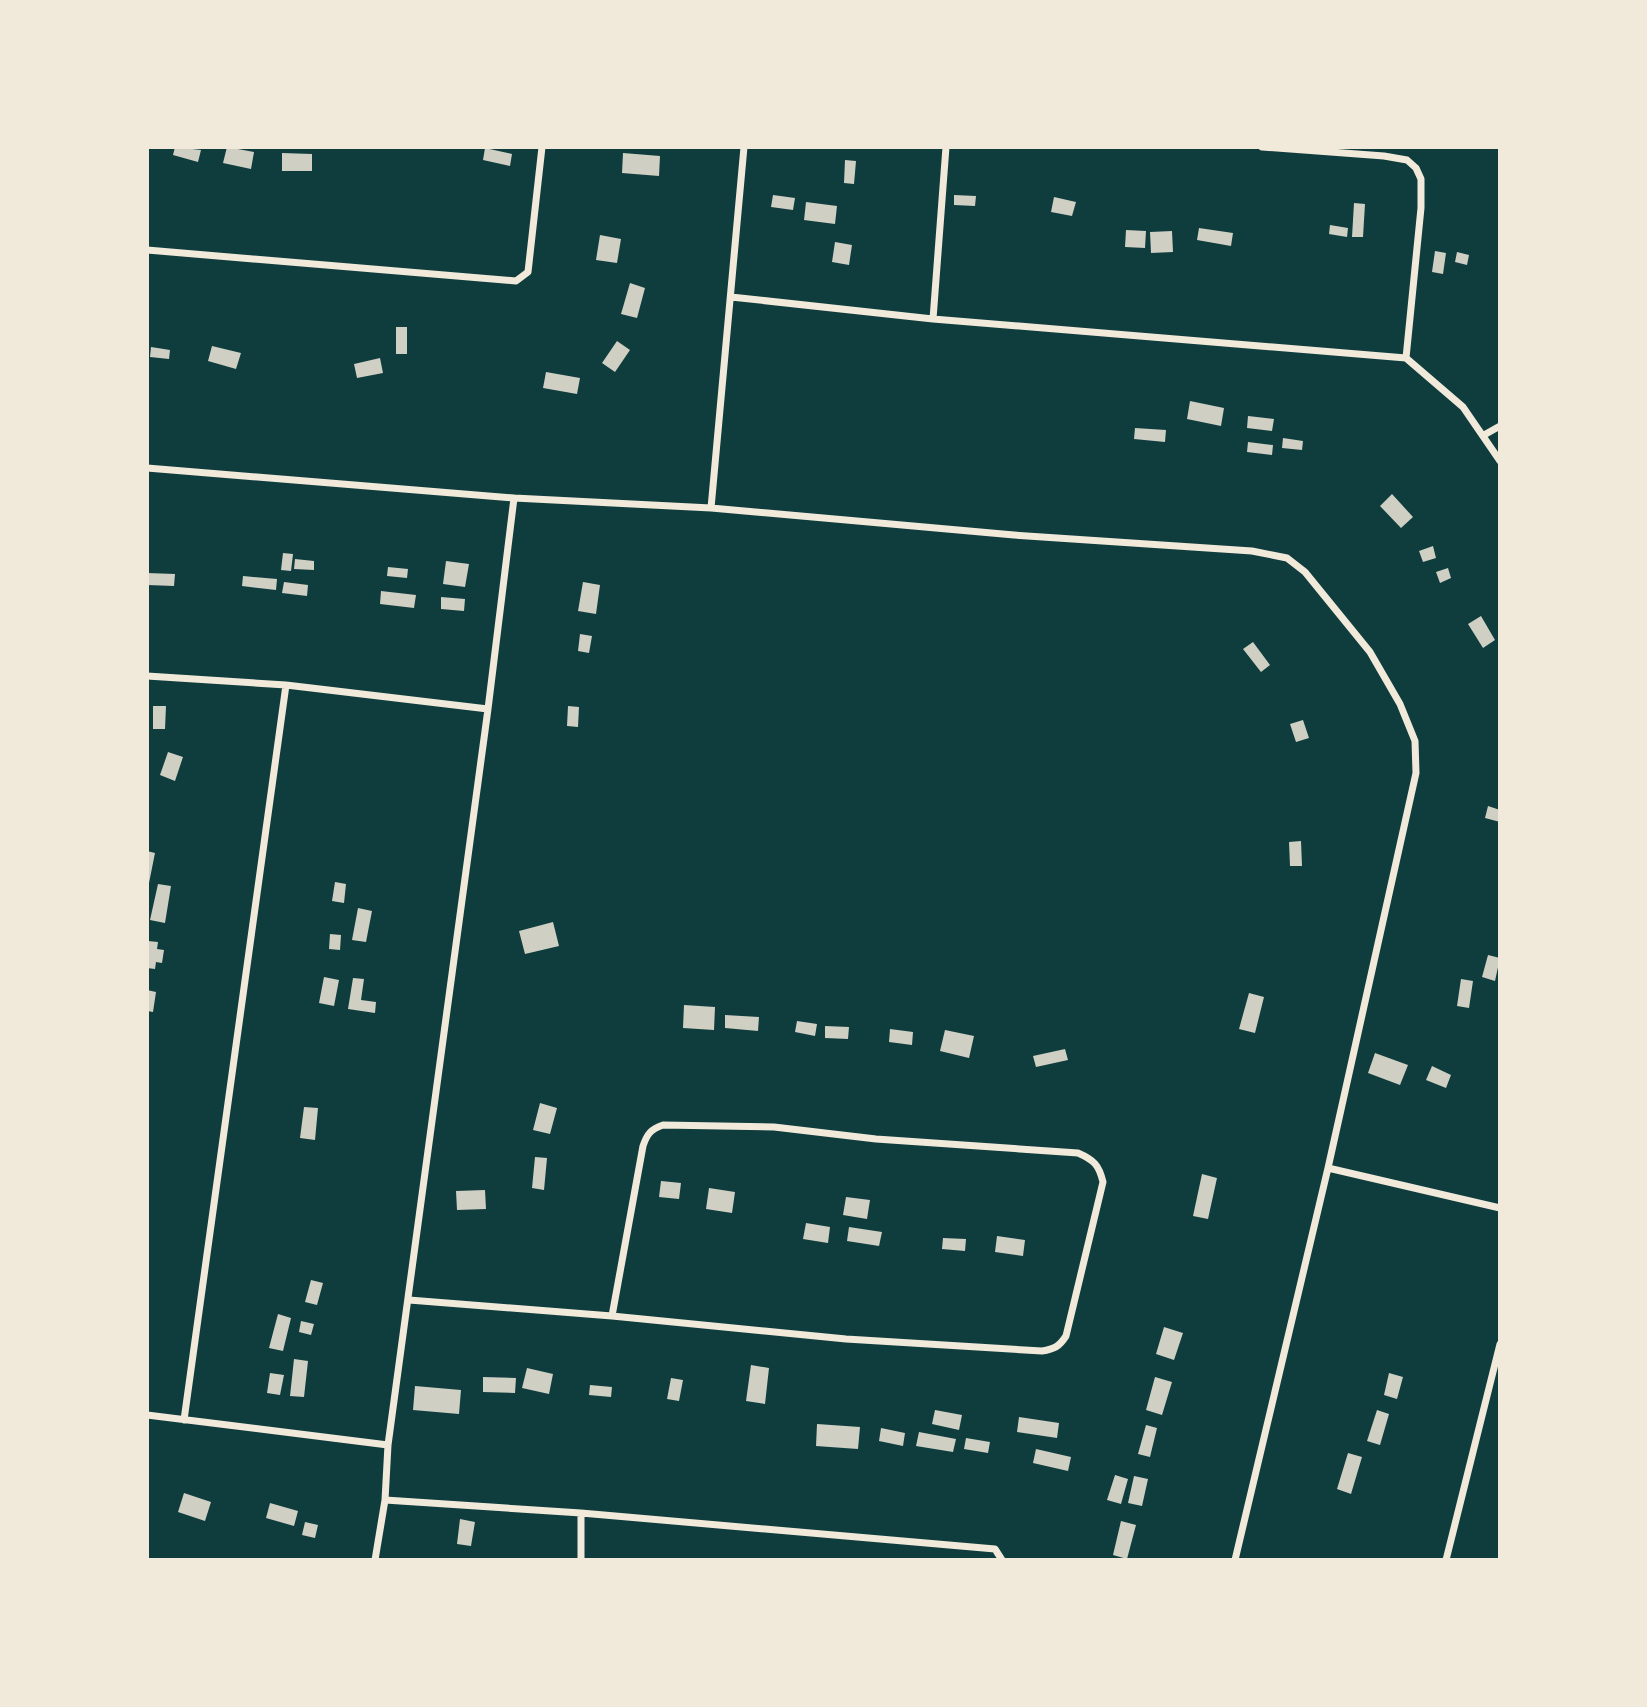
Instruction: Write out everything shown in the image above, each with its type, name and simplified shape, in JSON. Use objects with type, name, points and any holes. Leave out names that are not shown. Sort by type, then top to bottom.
[{"type":"street","points":[[147,250],[516,281],[528,272],[542,147]]},
{"type":"street","points":[[710,508],[744,147]]},
{"type":"street","points":[[933,319],[946,147]]},
{"type":"street","points":[[1262,147],[1384,156],[1407,160],[1416,168],[1421,179],[1421,208],[1406,358]]},
{"type":"street","points":[[731,297],[933,319],[1406,358],[1463,407],[1500,461]]},
{"type":"street","points":[[1484,435],[1500,426]]},
{"type":"street","points":[[147,468],[514,498],[710,508],[1014,535],[1252,551],[1287,558],[1305,572],[1370,652],[1400,704],[1415,741],[1416,773],[1328,1168],[1235,1560]]},
{"type":"street","points":[[375,1560],[385,1500],[388,1445],[514,498]]},
{"type":"street","points":[[147,676],[286,685],[488,709]]},
{"type":"street","points":[[184,1420],[286,685]]},
{"type":"street","points":[[409,1300],[612,1316],[846,1339],[1042,1351],[1054,1349],[1061,1345],[1066,1336],[1103,1182],[1100,1170],[1094,1159],[1078,1153],[876,1139],[774,1127],[663,1125],[652,1129],[643,1146],[612,1316]]},
{"type":"street","points":[[1328,1168],[1500,1208]]},
{"type":"street","points":[[1446,1560],[1500,1344]]},
{"type":"street","points":[[147,1415],[388,1445]]},
{"type":"street","points":[[385,1500],[581,1513],[995,1549],[1002,1560]]},
{"type":"street","points":[[581,1513],[581,1560]]},
{"type":"building","points":[[175,147],[201,150],[198,162],[173,155]]},
{"type":"building","points":[[227,147],[254,152],[251,169],[223,163]]},
{"type":"building","points":[[485,148],[512,154],[510,166],[483,160]]},
{"type":"building","points":[[282,153],[312,154],[312,171],[282,171]]},
{"type":"building","points":[[623,153],[660,156],[659,176],[622,173]]},
{"type":"building","points":[[845,160],[856,161],[854,184],[844,183]]},
{"type":"building","points":[[773,195],[795,198],[793,210],[771,207]]},
{"type":"building","points":[[954,195],[976,196],[975,206],[954,205]]},
{"type":"building","points":[[1054,197],[1076,202],[1072,216],[1051,212]]},
{"type":"building","points":[[806,202],[837,206],[835,224],[804,220]]},
{"type":"building","points":[[1354,203],[1365,204],[1363,237],[1352,237]]},
{"type":"building","points":[[1330,225],[1348,228],[1347,237],[1329,234]]},
{"type":"building","points":[[1199,228],[1233,233],[1231,246],[1197,240]]},
{"type":"building","points":[[1126,230],[1146,231],[1145,248],[1125,247]]},
{"type":"building","points":[[1172,231],[1173,252],[1151,253],[1150,232]]},
{"type":"building","points":[[600,235],[621,239],[617,263],[596,260]]},
{"type":"building","points":[[835,242],[852,245],[849,265],[832,262]]},
{"type":"building","points":[[1435,251],[1446,253],[1443,274],[1432,272]]},
{"type":"building","points":[[1457,252],[1469,255],[1467,265],[1455,262]]},
{"type":"building","points":[[630,283],[645,288],[637,318],[621,314]]},
{"type":"building","points":[[396,327],[407,327],[407,354],[396,354]]},
{"type":"building","points":[[617,341],[630,350],[615,372],[602,363]]},
{"type":"building","points":[[212,346],[241,353],[236,369],[208,361]]},
{"type":"building","points":[[151,347],[170,350],[169,359],[150,357]]},
{"type":"building","points":[[380,358],[383,373],[357,378],[354,364]]},
{"type":"building","points":[[546,372],[580,378],[577,394],[543,388]]},
{"type":"building","points":[[1190,401],[1224,408],[1221,426],[1187,419]]},
{"type":"building","points":[[1248,416],[1274,419],[1272,431],[1247,428]]},
{"type":"building","points":[[1135,428],[1166,430],[1165,442],[1134,439]]},
{"type":"building","points":[[1283,438],[1303,441],[1302,450],[1282,448]]},
{"type":"building","points":[[1248,442],[1273,445],[1272,455],[1247,452]]},
{"type":"building","points":[[1392,494],[1413,517],[1401,528],[1380,506]]},
{"type":"building","points":[[1433,546],[1436,558],[1423,562],[1419,551]]},
{"type":"building","points":[[283,553],[293,554],[291,571],[281,570]]},
{"type":"building","points":[[295,559],[314,561],[314,570],[294,569]]},
{"type":"building","points":[[446,561],[469,564],[465,587],[443,584]]},
{"type":"building","points":[[388,567],[408,569],[407,578],[387,576]]},
{"type":"building","points":[[1448,568],[1451,578],[1440,583],[1436,572]]},
{"type":"building","points":[[147,573],[175,574],[174,586],[147,585]]},
{"type":"building","points":[[243,576],[277,579],[276,590],[242,586]]},
{"type":"building","points":[[284,582],[308,585],[307,596],[282,593]]},
{"type":"building","points":[[583,582],[600,585],[596,614],[578,611]]},
{"type":"building","points":[[381,591],[416,595],[414,608],[380,604]]},
{"type":"building","points":[[441,597],[465,599],[464,611],[441,609]]},
{"type":"building","points":[[1481,616],[1495,640],[1483,648],[1468,624]]},
{"type":"building","points":[[580,634],[592,636],[589,653],[578,651]]},
{"type":"building","points":[[1253,642],[1270,665],[1261,672],[1243,649]]},
{"type":"building","points":[[153,706],[166,706],[165,729],[153,729]]},
{"type":"building","points":[[568,706],[579,707],[578,727],[567,726]]},
{"type":"building","points":[[1303,720],[1309,738],[1296,742],[1290,724]]},
{"type":"building","points":[[168,752],[183,757],[175,781],[160,775]]},
{"type":"building","points":[[1488,806],[1500,810],[1500,822],[1485,818]]},
{"type":"building","points":[[1301,841],[1302,866],[1290,866],[1289,842]]},
{"type":"building","points":[[147,851],[155,853],[149,883],[147,883]]},
{"type":"building","points":[[335,882],[346,884],[344,903],[332,901]]},
{"type":"building","points":[[158,884],[171,886],[165,923],[150,920]]},
{"type":"building","points":[[358,908],[372,911],[366,942],[352,940]]},
{"type":"building","points":[[553,922],[559,946],[525,954],[519,931]]},
{"type":"building","points":[[330,934],[341,935],[340,950],[329,949]]},
{"type":"building","points":[[148,941],[158,942],[157,949],[164,950],[162,963],[156,962],[155,969],[147,968]]},
{"type":"building","points":[[1488,955],[1500,958],[1495,981],[1482,977]]},
{"type":"building","points":[[324,977],[339,980],[334,1006],[319,1003]]},
{"type":"building","points":[[353,978],[364,979],[361,1000],[376,1002],[375,1013],[348,1009]]},
{"type":"building","points":[[1461,979],[1473,981],[1469,1008],[1457,1006]]},
{"type":"building","points":[[147,990],[156,992],[153,1012],[147,1011]]},
{"type":"building","points":[[1249,993],[1264,997],[1255,1033],[1239,1029]]},
{"type":"building","points":[[684,1005],[715,1007],[714,1030],[683,1028]]},
{"type":"building","points":[[725,1015],[759,1017],[758,1031],[725,1028]]},
{"type":"building","points":[[797,1021],[817,1024],[815,1036],[795,1032]]},
{"type":"building","points":[[825,1026],[849,1027],[848,1039],[825,1038]]},
{"type":"building","points":[[890,1029],[913,1032],[912,1045],[889,1042]]},
{"type":"building","points":[[945,1030],[974,1036],[969,1058],[940,1051]]},
{"type":"building","points":[[1065,1049],[1068,1060],[1036,1067],[1033,1056]]},
{"type":"building","points":[[1375,1053],[1408,1065],[1400,1085],[1368,1073]]},
{"type":"building","points":[[1432,1066],[1451,1075],[1446,1088],[1426,1080]]},
{"type":"building","points":[[540,1103],[557,1108],[550,1134],[533,1130]]},
{"type":"building","points":[[304,1107],[318,1108],[315,1140],[300,1138]]},
{"type":"building","points":[[535,1157],[547,1158],[544,1190],[532,1188]]},
{"type":"building","points":[[1202,1174],[1217,1178],[1208,1219],[1193,1216]]},
{"type":"building","points":[[661,1181],[681,1183],[679,1199],[659,1197]]},
{"type":"building","points":[[709,1188],[735,1192],[732,1213],[706,1209]]},
{"type":"building","points":[[485,1190],[486,1209],[457,1210],[456,1191]]},
{"type":"building","points":[[846,1197],[870,1200],[867,1219],[843,1215]]},
{"type":"building","points":[[806,1223],[830,1227],[828,1243],[803,1239]]},
{"type":"building","points":[[849,1227],[882,1232],[879,1246],[847,1241]]},
{"type":"building","points":[[997,1236],[1025,1240],[1023,1256],[995,1252]]},
{"type":"building","points":[[943,1238],[966,1239],[965,1251],[942,1249]]},
{"type":"building","points":[[311,1280],[323,1283],[317,1305],[305,1302]]},
{"type":"building","points":[[278,1314],[291,1318],[283,1351],[269,1348]]},
{"type":"building","points":[[301,1321],[314,1324],[311,1335],[299,1332]]},
{"type":"building","points":[[1164,1327],[1183,1333],[1174,1360],[1156,1354]]},
{"type":"building","points":[[294,1359],[308,1361],[304,1397],[290,1396]]},
{"type":"building","points":[[751,1365],[769,1368],[765,1404],[746,1401]]},
{"type":"building","points":[[527,1368],[553,1374],[549,1394],[522,1388]]},
{"type":"building","points":[[270,1373],[284,1375],[280,1395],[267,1393]]},
{"type":"building","points":[[1389,1373],[1403,1377],[1397,1399],[1384,1395]]},
{"type":"building","points":[[483,1377],[516,1378],[515,1393],[483,1392]]},
{"type":"building","points":[[1155,1377],[1172,1382],[1162,1415],[1146,1410]]},
{"type":"building","points":[[671,1378],[683,1380],[679,1401],[667,1399]]},
{"type":"building","points":[[590,1385],[612,1387],[611,1397],[589,1395]]},
{"type":"building","points":[[415,1386],[461,1390],[459,1414],[413,1410]]},
{"type":"building","points":[[935,1410],[962,1415],[959,1430],[932,1424]]},
{"type":"building","points":[[1377,1410],[1389,1414],[1380,1445],[1367,1441]]},
{"type":"building","points":[[1019,1417],[1059,1423],[1057,1438],[1017,1432]]},
{"type":"building","points":[[817,1424],[860,1427],[858,1449],[816,1446]]},
{"type":"building","points":[[1146,1425],[1157,1428],[1150,1457],[1138,1454]]},
{"type":"building","points":[[881,1428],[905,1433],[903,1446],[879,1441]]},
{"type":"building","points":[[919,1432],[956,1439],[953,1452],[916,1446]]},
{"type":"building","points":[[966,1438],[990,1442],[988,1453],[964,1449]]},
{"type":"building","points":[[1036,1449],[1071,1457],[1068,1471],[1033,1463]]},
{"type":"building","points":[[1348,1453],[1362,1457],[1351,1494],[1337,1489]]},
{"type":"building","points":[[1115,1475],[1128,1479],[1121,1504],[1107,1500]]},
{"type":"building","points":[[1134,1476],[1148,1479],[1142,1506],[1128,1503]]},
{"type":"building","points":[[184,1493],[211,1502],[205,1521],[178,1512]]},
{"type":"building","points":[[270,1503],[298,1511],[294,1526],[266,1518]]},
{"type":"building","points":[[460,1519],[475,1522],[471,1546],[457,1544]]},
{"type":"building","points":[[1121,1521],[1136,1525],[1127,1559],[1113,1555]]},
{"type":"building","points":[[305,1522],[318,1525],[315,1538],[302,1535]]}]
